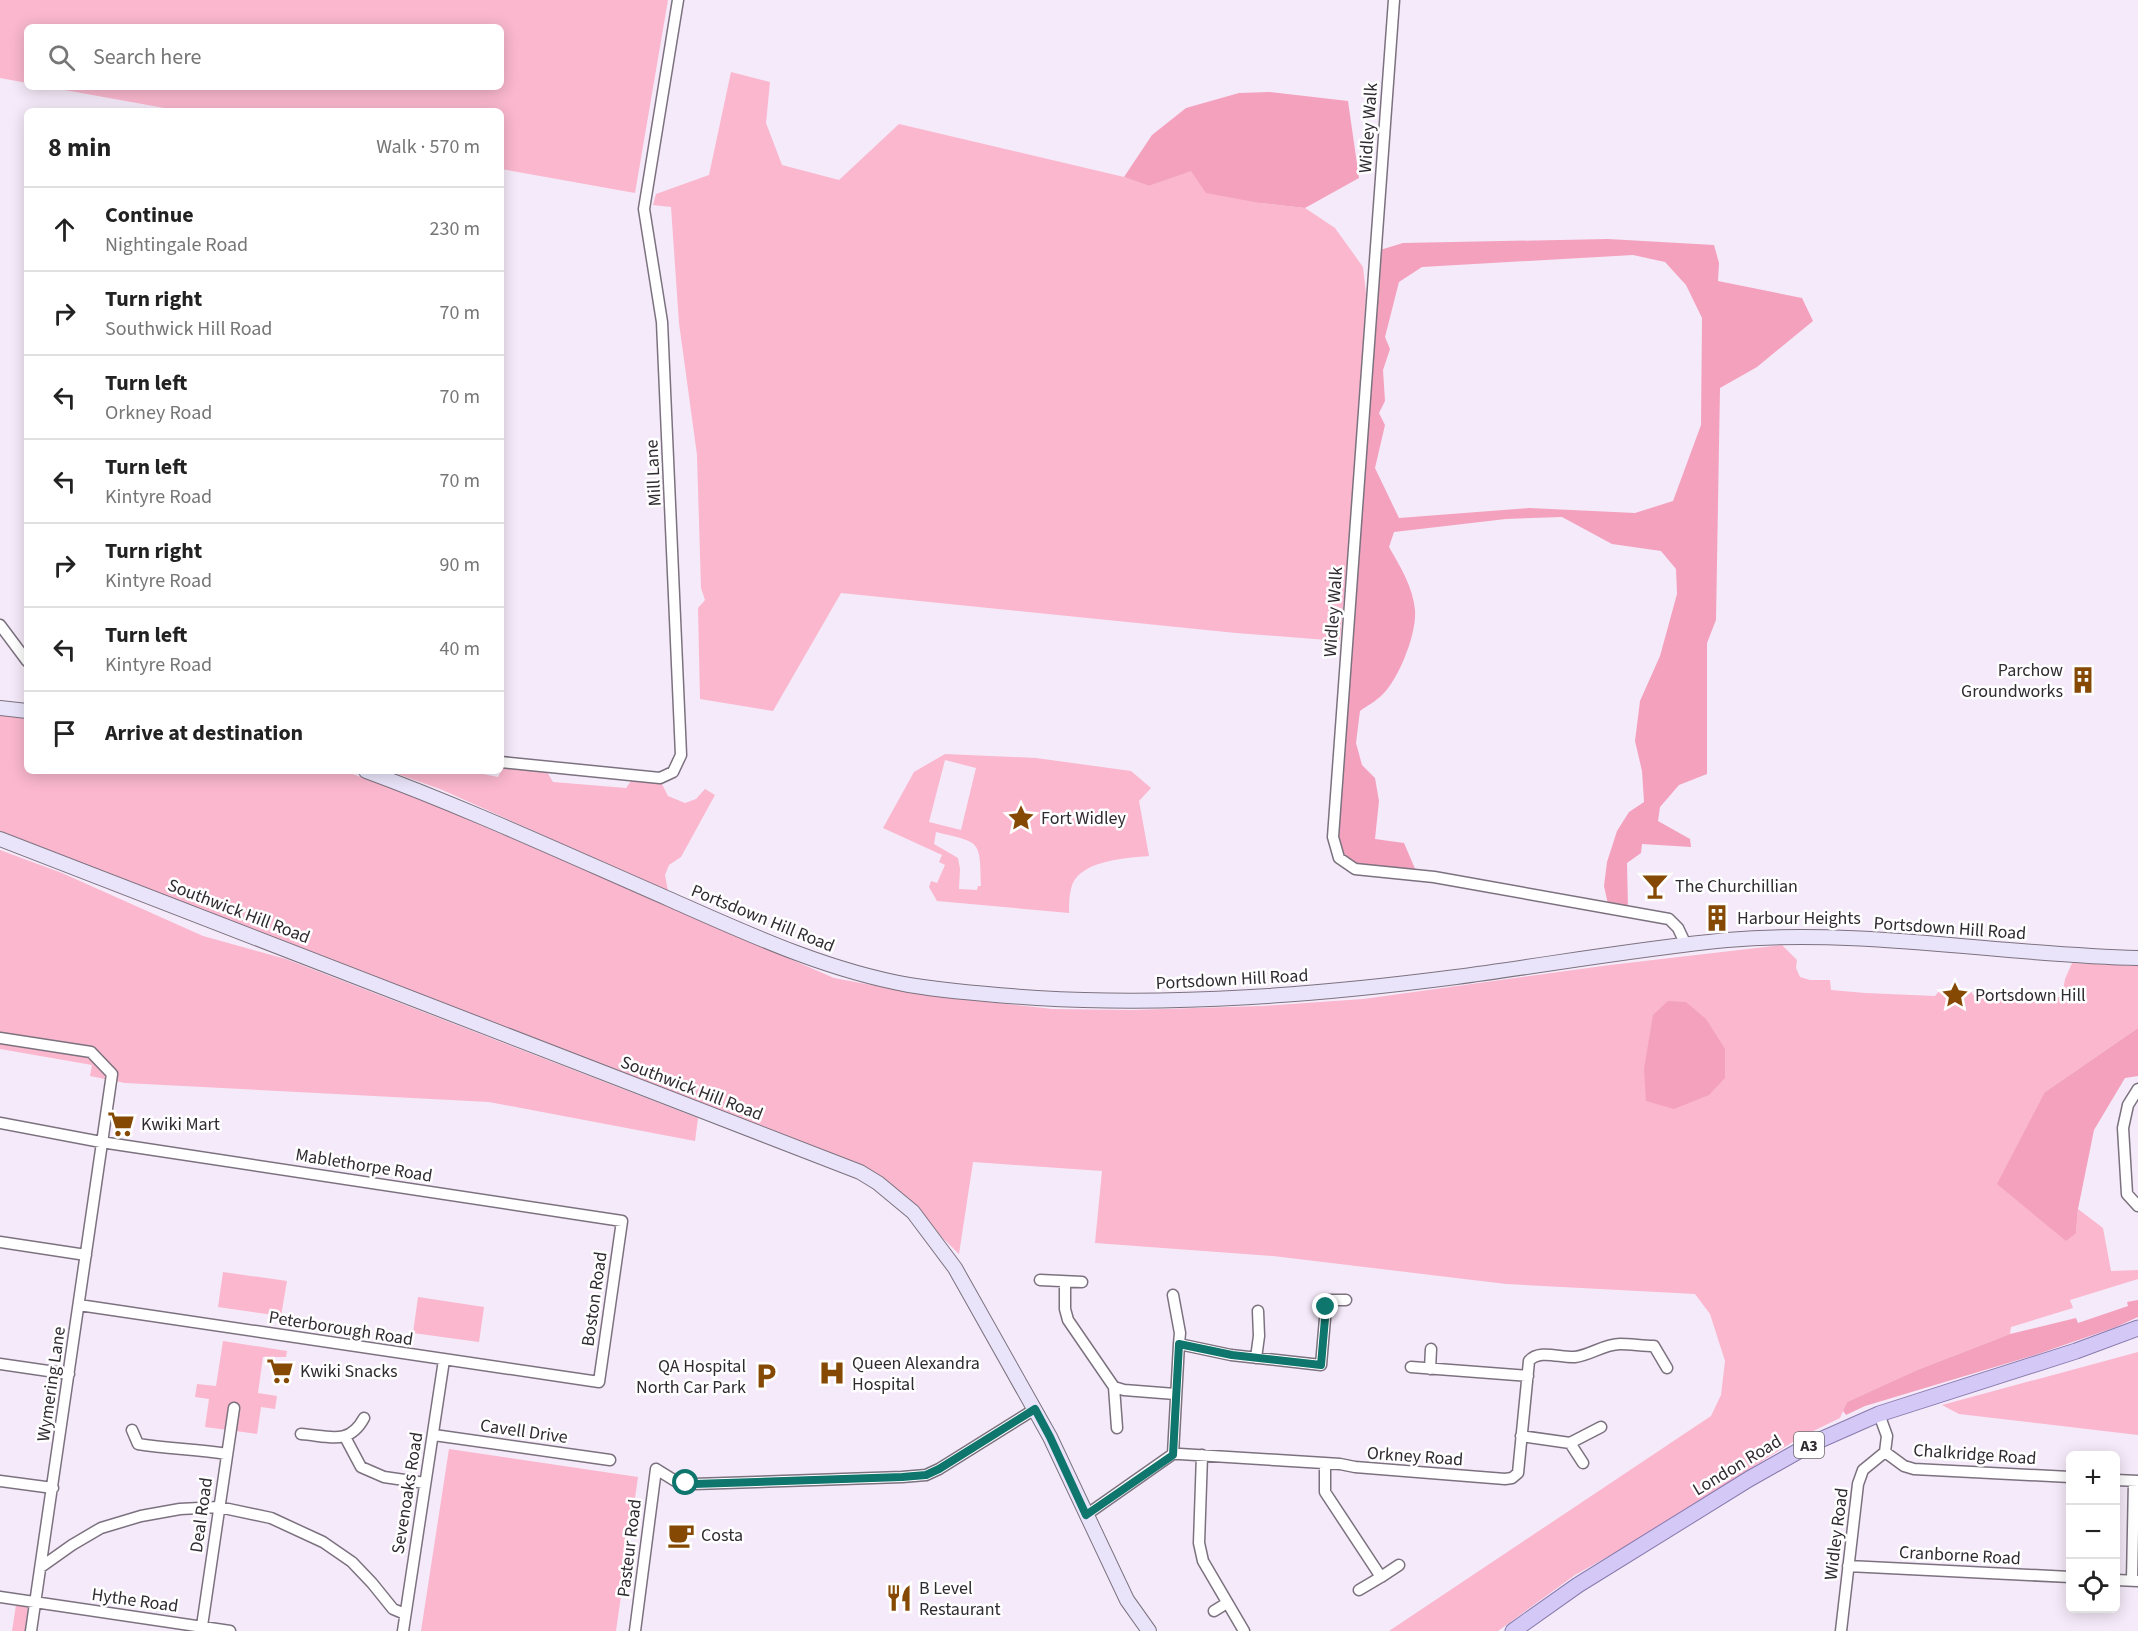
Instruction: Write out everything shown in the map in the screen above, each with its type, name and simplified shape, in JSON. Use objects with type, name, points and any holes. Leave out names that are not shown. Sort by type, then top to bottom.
[{"type":"main road","points":[[0,708],[24,711]]},
{"type":"main road","name":"Portsdown Hill Road","points":[[374,774],[441,799],[792,951],[842,968],[905,984],[971,994],[1097,1001],[1178,1001],[1303,994],[1464,976],[1686,945],[1794,937],[1924,943],[2061,955],[2138,958]]},
{"type":"main road","name":"Southwick Hill Road","points":[[0,838],[860,1172],[878,1183],[913,1212],[954,1268],[1050,1437],[1126,1600],[1149,1631]]},
{"type":"main road","name":"London Road","points":[[1513,1631],[1578,1585],[1749,1479],[1811,1444],[1879,1414],[2138,1328]]},
{"type":"street","name":"Mill Lane","points":[[504,762],[660,778],[673,772],[681,755],[662,322],[644,209],[678,0]]},
{"type":"street","name":"Widley Walk","points":[[1394,0],[1333,837],[1335,847],[1339,858],[1355,869],[1434,878],[1669,919],[1678,928],[1686,945]]},
{"type":"street","points":[[0,625],[24,657]]},
{"type":"street","name":"Wymering Lane","points":[[0,1038],[91,1052],[112,1074],[31,1631]]},
{"type":"street","points":[[2138,1089],[2128,1105],[2123,1128],[2127,1194],[2138,1206]]},
{"type":"street","name":"Mablethorpe Road","points":[[0,1123],[101,1142],[622,1221]]},
{"type":"street","name":"Boston Road","points":[[599,1382],[622,1221]]},
{"type":"street","points":[[0,1242],[86,1255]]},
{"type":"street","points":[[1040,1280],[1082,1282]]},
{"type":"street","points":[[1065,1282],[1065,1309],[1068,1320],[1114,1387],[1117,1428]]},
{"type":"street","points":[[1086,1515],[1173,1455],[1180,1333],[1173,1295]]},
{"type":"street","points":[[1179,1344],[1256,1358],[1321,1365],[1326,1307],[1329,1300],[1346,1300]]},
{"type":"street","name":"Peterborough Road","points":[[79,1305],[599,1382]]},
{"type":"street","points":[[1256,1358],[1259,1336],[1258,1311]]},
{"type":"street","name":"Orkney Road","points":[[1173,1455],[1202,1455],[1512,1478],[1518,1473],[1529,1361],[1533,1356],[1584,1356],[1608,1346],[1655,1341],[1666,1368]]},
{"type":"street","points":[[1430,1369],[1431,1349]]},
{"type":"street","name":"Sevenoaks Road","points":[[403,1631],[444,1360]]},
{"type":"street","points":[[0,1364],[69,1374]]},
{"type":"street","points":[[1411,1367],[1528,1376]]},
{"type":"street","points":[[1114,1387],[1124,1390],[1176,1394]]},
{"type":"street","name":"Deal Road","points":[[202,1626],[234,1408]]},
{"type":"street","name":"Pasteur Road","points":[[635,1631],[656,1469],[677,1482],[694,1484],[926,1475],[1035,1409]]},
{"type":"street","name":"Chalkridge Road","points":[[1879,1414],[1887,1436],[1886,1452],[1904,1466],[1914,1469],[2066,1477]]},
{"type":"street","points":[[301,1434],[345,1437],[358,1430],[364,1418]]},
{"type":"street","points":[[1521,1436],[1570,1443],[1601,1427]]},
{"type":"street","points":[[132,1430],[138,1444],[227,1454]]},
{"type":"street","name":"Cavell Drive","points":[[434,1435],[610,1460]]},
{"type":"street","points":[[345,1437],[361,1467],[384,1477],[425,1483]]},
{"type":"street","points":[[1570,1443],[1583,1463]]},
{"type":"street","name":"Widley Road","points":[[1841,1631],[1858,1484],[1863,1470],[1886,1452]]},
{"type":"street","points":[[1202,1455],[1199,1543],[1203,1561],[1244,1631]]},
{"type":"street","points":[[1325,1464],[1325,1492],[1381,1577]]},
{"type":"street","points":[[2120,1480],[2136,1481],[2135,1581],[2120,1580]]},
{"type":"street","points":[[0,1481],[52,1488]]},
{"type":"street","points":[[41,1567],[101,1528],[141,1516],[180,1509],[219,1507],[271,1518],[323,1542],[352,1562],[393,1609],[405,1614]]},
{"type":"street","points":[[1359,1590],[1399,1565]]},
{"type":"street","name":"Cranborne Road","points":[[1848,1566],[2066,1577]]},
{"type":"street","name":"Hythe Road","points":[[0,1597],[230,1631]]},
{"type":"street","points":[[1214,1611],[1227,1603]]},
{"type":"street","points":[[149,1631],[150,1619]]},
{"type":"shaded area","points":[[0,0],[668,0],[635,193],[504,170],[504,108],[164,108],[65,90],[504,90],[504,24],[24,24],[24,82],[0,78]]},
{"type":"shaded area","points":[[731,72],[770,82],[766,123],[782,165],[839,180],[899,124],[1124,177],[1149,186],[1192,170],[1260,203],[1305,208],[1335,228],[1363,267],[1366,294],[1353,504],[1340,641],[1236,633],[841,593],[773,711],[700,699],[698,608],[705,600],[701,588],[697,455],[679,323],[671,207],[653,205],[656,194],[709,175]]},
{"type":"shaded area","points":[[1269,92],[1348,101],[1359,178],[1305,208],[1206,193],[1191,171],[1149,186],[1124,177],[1152,135],[1186,108],[1239,93]]},
{"type":"shaded area","points":[[1608,239],[1714,245],[1719,263],[1718,281],[1802,298],[1813,321],[1757,367],[1720,388],[1716,620],[1707,643],[1707,774],[1679,785],[1660,807],[1658,821],[1690,839],[1691,847],[1642,844],[1641,853],[1627,863],[1628,908],[1608,904],[1604,886],[1607,862],[1617,831],[1629,812],[1644,802],[1642,771],[1635,741],[1640,701],[1660,656],[1677,594],[1676,569],[1661,551],[1612,544],[1562,517],[1506,519],[1394,532],[1389,547],[1412,593],[1415,620],[1406,655],[1395,678],[1380,697],[1360,711],[1356,743],[1362,765],[1375,778],[1379,801],[1375,839],[1404,843],[1416,871],[1358,865],[1345,857],[1337,830],[1380,250],[1403,243]],"holes":[[[1633,255],[1665,262],[1686,285],[1702,318],[1701,425],[1673,501],[1635,513],[1529,508],[1399,518],[1375,468],[1385,425],[1379,413],[1385,401],[1383,370],[1390,349],[1385,337],[1399,282],[1422,267]]]},
{"type":"shaded area","points":[[0,713],[24,716],[24,774],[352,774],[409,794],[834,978],[925,995],[1053,1009],[1131,1010],[1262,1006],[1363,999],[1610,965],[1782,945],[1797,960],[1796,968],[1800,977],[1810,980],[1830,980],[1831,990],[1865,993],[1935,996],[1940,990],[1970,990],[1974,996],[2062,997],[2065,979],[2072,963],[2138,966],[2138,1028],[2045,1092],[2076,1233],[2078,1209],[2103,1228],[2111,1271],[2138,1270],[2138,1279],[2070,1300],[2073,1308],[2011,1327],[2010,1334],[1917,1370],[1847,1402],[1840,1418],[1799,1438],[1639,1539],[1575,1575],[1498,1631],[1389,1631],[1711,1416],[1721,1395],[1725,1361],[1710,1314],[1695,1294],[1506,1284],[1273,1256],[1095,1243],[1102,1171],[973,1162],[959,1254],[877,1174],[560,1048],[0,831]]},
{"type":"shaded area","points":[[945,754],[1036,758],[1131,771],[1151,788],[1139,801],[1149,856],[1104,862],[1082,872],[1075,879],[1071,889],[1069,913],[937,901],[929,887],[931,881],[937,883],[945,865],[939,862],[942,855],[883,828],[914,772]],"holes":[[[945,760],[976,768],[961,830],[929,822]],[[936,832],[962,838],[975,846],[980,859],[981,871],[981,886],[978,886],[977,890],[959,889],[958,858],[934,844]]]},
{"type":"shaded area","points":[[510,765],[547,772],[553,782],[626,788],[631,781],[636,779],[653,780],[662,784],[668,796],[685,803],[696,799],[705,789],[715,795],[681,857],[669,865],[665,875],[668,891],[440,789],[398,774],[483,774],[498,777],[500,774],[504,774],[504,768]]},
{"type":"shaded area","points":[[0,850],[62,873],[203,936],[286,959],[698,1118],[695,1141],[489,1102],[125,1083],[90,1076],[92,1065],[0,1049]]},
{"type":"shaded area","points":[[1668,1001],[1686,1002],[1706,1019],[1725,1049],[1725,1078],[1709,1095],[1674,1109],[1646,1101],[1644,1069],[1653,1015]]},
{"type":"shaded area","points":[[2138,1028],[2138,1076],[2125,1078],[2094,1130],[2078,1209],[2076,1233],[2066,1241],[1997,1184],[2045,1092]]},
{"type":"shaded area","points":[[223,1272],[287,1281],[281,1316],[218,1307]]},
{"type":"shaded area","points":[[418,1297],[484,1307],[479,1342],[413,1333]]},
{"type":"shaded area","points":[[2138,1300],[2138,1317],[2116,1327],[2035,1355],[1865,1406],[1846,1415],[1843,1411],[1847,1402],[1917,1370],[2010,1334],[2076,1318],[2078,1323],[2128,1306],[2127,1302]]},
{"type":"shaded area","points":[[223,1341],[287,1351],[286,1357],[263,1357],[258,1393],[277,1396],[275,1409],[261,1407],[257,1434],[205,1427],[209,1399],[195,1397],[197,1384],[216,1386]]},
{"type":"shaded area","points":[[2138,1352],[2138,1435],[1959,1414],[1942,1405]]},
{"type":"shaded area","points":[[449,1449],[638,1477],[616,1631],[421,1631]]},
{"type":"shaded area","points":[[16,1605],[28,1606],[25,1631],[12,1631]]},
{"type":"place","name":"Parchow Groundworks","points":[[2083,680]]},
{"type":"place","name":"Fort Widley","points":[[1021,818]]},
{"type":"place","name":"The Churchillian","points":[[1655,886]]},
{"type":"place","name":"Harbour Heights","points":[[1717,918]]},
{"type":"place","name":"Portsdown Hill","points":[[1955,995]]},
{"type":"place","name":"Kwiki Mart","points":[[121,1124]]},
{"type":"place","name":"Kwiki Snacks","points":[[280,1371]]},
{"type":"place","name":"Queen Alexandra Hospital","points":[[832,1373]]},
{"type":"place","name":"QA Hospital North Car Park","points":[[766,1376]]},
{"type":"place","name":"Costa","points":[[681,1535]]},
{"type":"place","name":"B Level Restaurant","points":[[899,1598]]},
{"type":"route","points":[[686,1483],[926,1475],[1035,1409],[1086,1515],[1173,1455],[1179,1344],[1217,1350],[1232,1355],[1321,1365],[1326,1307]]}]
